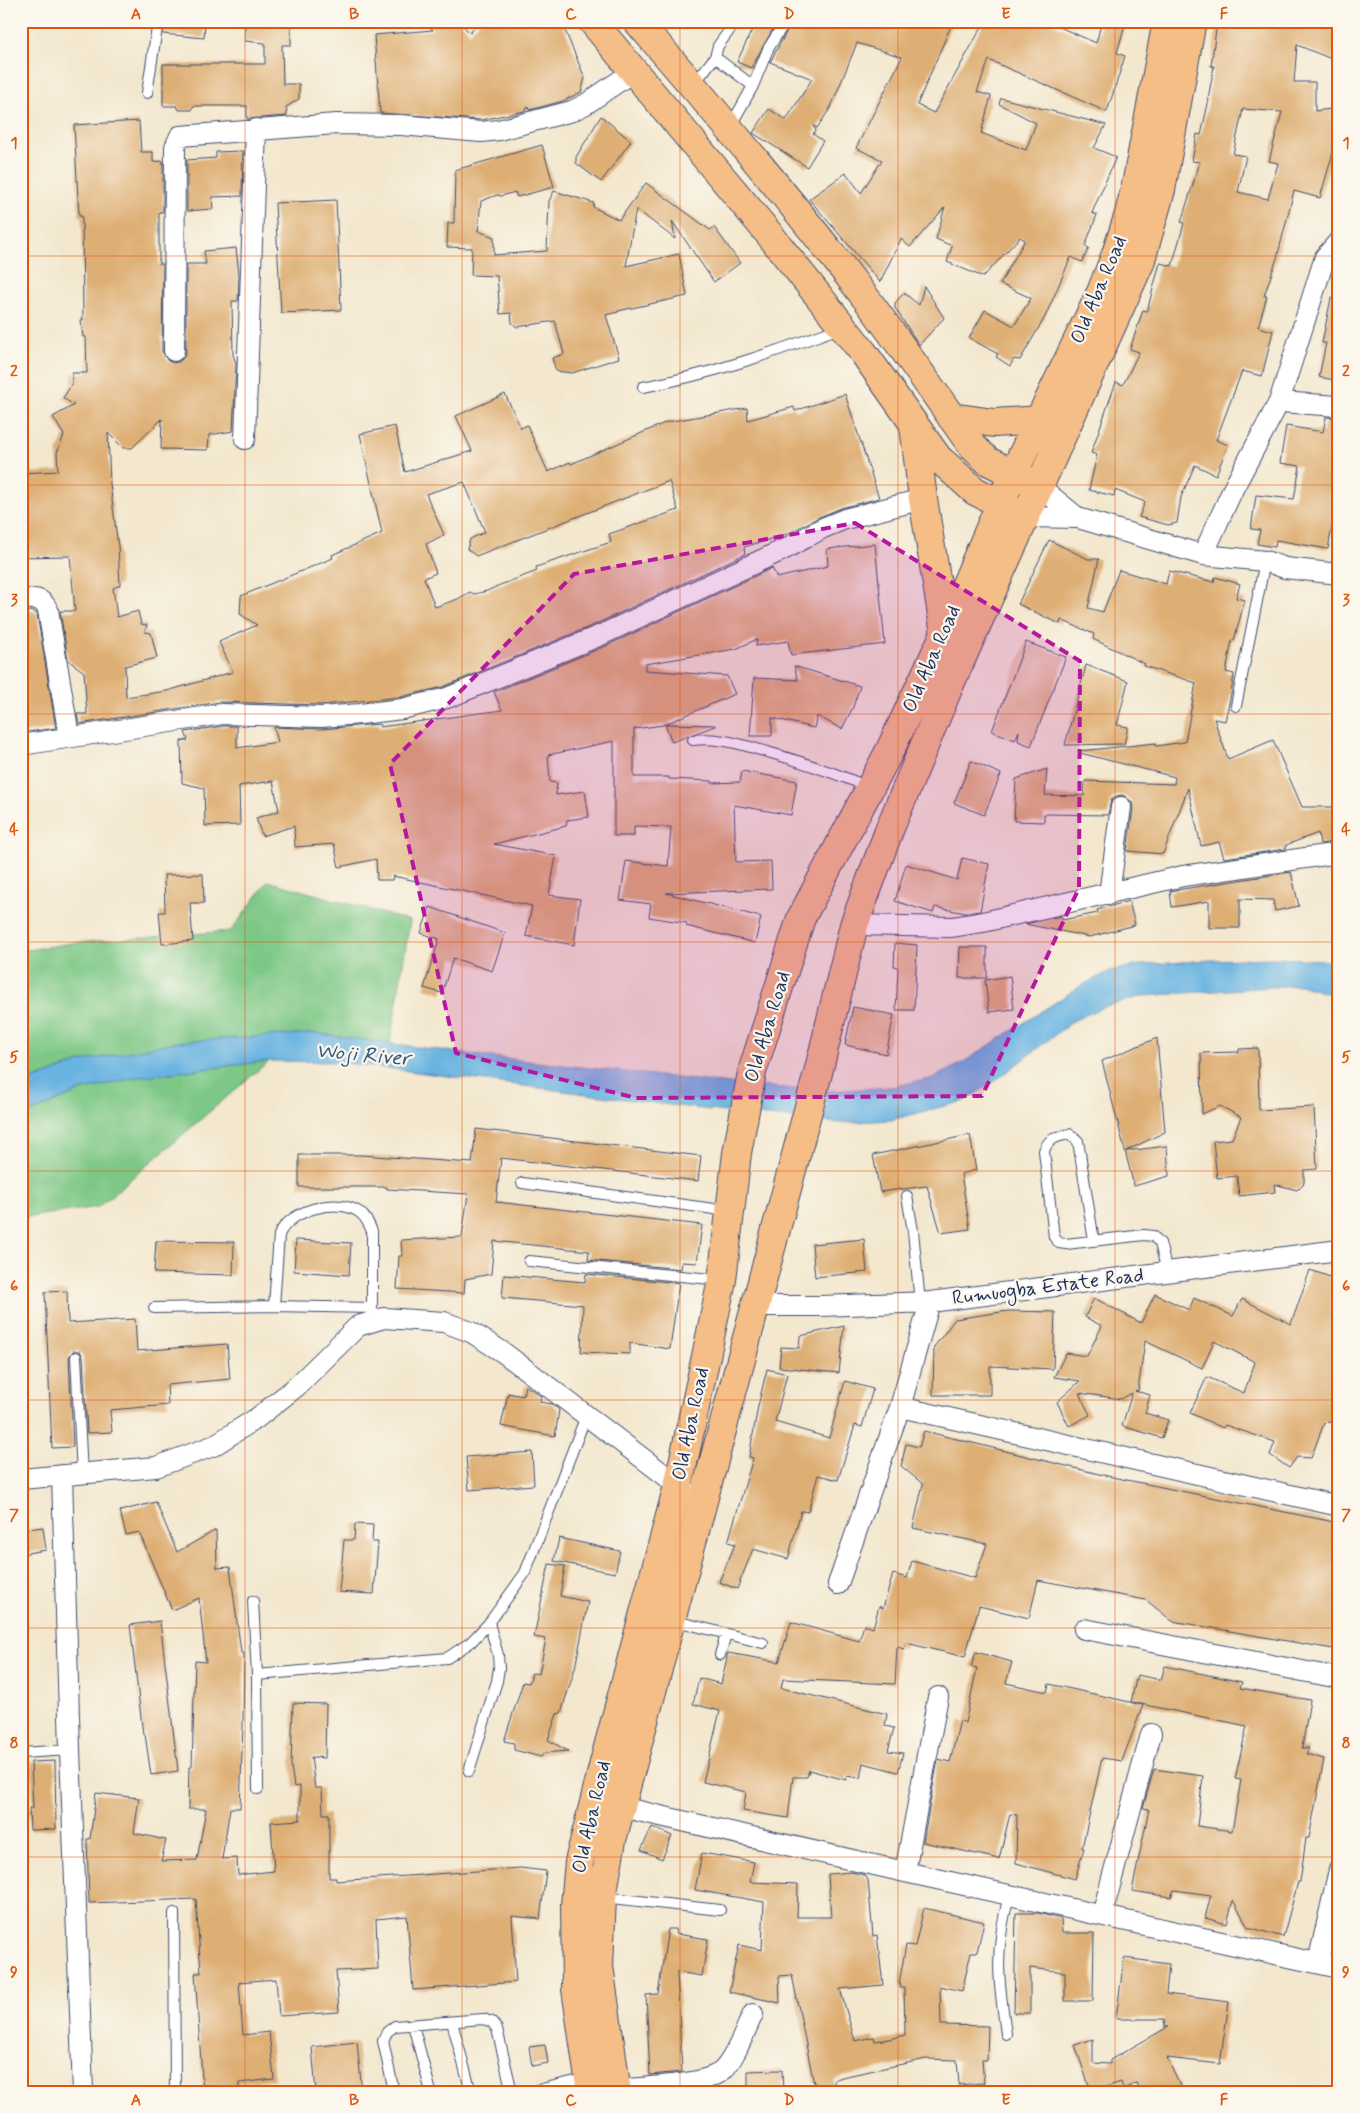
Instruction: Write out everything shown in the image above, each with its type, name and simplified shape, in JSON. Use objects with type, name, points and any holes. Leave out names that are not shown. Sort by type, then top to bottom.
[{"type":"main road","points":[[592,21],[843,326],[938,458],[975,490],[1026,517]]},
{"type":"main road","points":[[637,21],[729,128],[869,302],[979,453],[993,464],[1040,487]]},
{"type":"main road","name":"Old Aba Road","points":[[604,2088],[576,1990],[575,1905],[580,1862],[607,1751],[678,1486],[722,1280],[737,1153],[752,1072],[802,918],[890,750],[945,633],[1013,474],[1100,292],[1116,254],[1129,214],[1167,21]]},
{"type":"main road","name":"Old Aba Road","points":[[604,2088],[599,1966],[602,1897],[612,1840],[792,1162],[818,1074],[854,925],[917,760],[1132,281],[1152,224],[1174,129],[1192,21]]},
{"type":"main road","points":[[951,417],[994,423],[1040,420]]},
{"type":"main road","points":[[914,424],[923,499],[945,633]]},
{"type":"street","points":[[174,351],[175,147],[178,139],[184,134],[336,124],[401,125],[481,132],[499,130],[572,111],[586,104],[634,71]]},
{"type":"street","points":[[245,439],[256,129]]},
{"type":"street","points":[[1203,555],[1233,489],[1279,402],[1325,257],[1339,241]]},
{"type":"street","points":[[1279,402],[1339,406]]},
{"type":"street","points":[[1040,487],[1078,518]]},
{"type":"street","points":[[21,745],[69,736],[222,714],[321,717],[402,709],[447,698],[601,635],[786,548],[845,518],[923,499]]},
{"type":"street","points":[[1026,517],[1078,518],[1203,555],[1265,561],[1286,568],[1339,574]]},
{"type":"street","points":[[21,600],[35,598],[44,602],[48,610],[69,736]]},
{"type":"street","points":[[1109,894],[1121,807]]},
{"type":"street","points":[[854,925],[952,927],[983,922],[1183,876],[1339,853]]},
{"type":"street","name":"Rumuogba Estate Road","points":[[755,1306],[820,1306],[925,1302],[1339,1250]]},
{"type":"street","points":[[838,1584],[900,1408],[925,1302]]},
{"type":"street","points":[[21,1479],[156,1467],[213,1446],[257,1418],[296,1387],[372,1314],[384,1318],[444,1322],[471,1332],[504,1353],[703,1503]]},
{"type":"street","points":[[900,1408],[1339,1506]]},
{"type":"street","points":[[62,1475],[83,2092]]},
{"type":"street","points":[[1084,1629],[1339,1678]]},
{"type":"street","points":[[905,1872],[938,1697]]},
{"type":"street","points":[[1102,1915],[1151,1734]]},
{"type":"street","points":[[621,1807],[1339,1968]]},
{"type":"street","points":[[1318,1963],[1339,1870]]},
{"type":"street","points":[[604,2088],[682,2083],[710,2078],[723,2070],[731,2059],[753,2014]]},
{"type":"lane","points":[[147,93],[158,21]]},
{"type":"lane","points":[[693,86],[715,57],[718,46],[736,21]]},
{"type":"lane","points":[[729,128],[753,86],[768,49],[781,28],[779,21]]},
{"type":"lane","points":[[715,57],[753,86]]},
{"type":"lane","points":[[643,387],[689,379],[736,366],[843,326]]},
{"type":"lane","points":[[1236,706],[1265,561]]},
{"type":"lane","points":[[693,740],[710,738],[732,742],[809,764],[870,787]]},
{"type":"lane","points":[[1094,1241],[1078,1141],[1069,1134],[1053,1138],[1046,1143],[1044,1151],[1054,1237],[1059,1243],[1066,1244],[1094,1241],[1144,1235],[1153,1236],[1160,1243],[1167,1272]]},
{"type":"lane","points":[[522,1184],[730,1212]]},
{"type":"lane","points":[[907,1196],[925,1302]]},
{"type":"lane","points":[[154,1308],[274,1306],[372,1314],[372,1232],[369,1223],[357,1211],[342,1207],[321,1207],[295,1216],[282,1227],[279,1235],[274,1306]]},
{"type":"lane","points":[[529,1261],[722,1280]]},
{"type":"lane","points":[[76,1357],[82,1474]]},
{"type":"lane","points":[[257,1675],[447,1658],[471,1642],[489,1623],[525,1573],[586,1416]]},
{"type":"lane","points":[[253,1601],[257,1675],[258,1789]]},
{"type":"lane","points":[[671,1620],[763,1643]]},
{"type":"lane","points":[[469,1771],[497,1681],[499,1668],[489,1623]]},
{"type":"lane","points":[[720,1655],[726,1634]]},
{"type":"lane","points":[[21,1753],[70,1750]]},
{"type":"lane","points":[[1006,2034],[1000,1993],[999,1966],[1000,1938],[1009,1895]]},
{"type":"lane","points":[[602,1897],[720,1910]]},
{"type":"lane","points":[[174,1913],[175,2092]]},
{"type":"lane","points":[[394,2092],[384,2042],[387,2032],[395,2026],[483,2019],[492,2022],[497,2029],[512,2092]]},
{"type":"lane","points":[[452,2022],[470,2092]]},
{"type":"lane","points":[[413,2025],[431,2092]]},
{"type":"lane","points":[[530,2092],[604,2088]]},
{"type":"highlighted area","points":[[855,523],[1080,661],[1079,888],[982,1096],[636,1098],[456,1053],[390,764],[574,574]]},
{"type":"green space","points":[[268,881],[410,921],[390,1044],[314,1033],[80,1062],[21,1084],[21,951],[72,943],[231,931]]},
{"type":"green space","points":[[269,1061],[98,1207],[21,1218],[21,1117],[80,1091],[137,1077]]},
{"type":"water","name":"Woji River","points":[[1275,958],[1323,960],[1339,965],[1339,997],[1300,985],[1143,996],[1103,1007],[1073,1021],[995,1081],[964,1101],[891,1120],[840,1123],[725,1112],[339,1062],[269,1061],[137,1077],[80,1091],[21,1117],[21,1084],[80,1062],[175,1042],[314,1033],[475,1055],[731,1084],[826,1091],[891,1087],[930,1079],[959,1065],[1079,987],[1110,971],[1140,965]]},
{"type":"building","points":[[165,21],[205,21],[204,38],[163,34]]},
{"type":"building","points":[[245,21],[291,21],[291,45],[282,45],[283,84],[299,84],[299,99],[286,107],[287,116],[247,119],[247,106],[193,106],[192,110],[179,110],[177,106],[163,106],[163,64],[265,64],[265,43],[245,41]]},
{"type":"building","points":[[425,21],[459,21],[470,33],[480,21],[561,21],[585,78],[581,92],[563,101],[529,110],[528,107],[524,111],[481,120],[380,113],[374,35],[433,30]]},
{"type":"building","points":[[756,21],[772,21],[774,27],[751,68],[737,62]]},
{"type":"building","points":[[786,21],[953,21],[917,105],[934,113],[985,21],[1046,21],[1096,43],[1102,21],[1126,21],[1117,53],[1125,56],[1107,112],[989,60],[977,92],[991,96],[981,133],[1026,150],[1036,123],[999,104],[1001,98],[1106,125],[1094,148],[1116,157],[1092,213],[1097,215],[1085,246],[1089,248],[1082,262],[1071,257],[1045,317],[1020,360],[1014,359],[1010,366],[996,357],[998,354],[969,338],[985,310],[1014,326],[1031,298],[1000,284],[1025,240],[1020,237],[983,277],[947,262],[952,246],[936,239],[945,207],[910,247],[901,239],[880,282],[809,199],[846,173],[861,193],[882,160],[856,148],[902,57],[857,43],[831,107],[817,128],[813,126],[816,130],[813,134],[823,141],[807,167],[753,133],[769,109],[786,120],[812,79],[770,62],[787,31]]},
{"type":"building","points":[[1271,21],[1339,21],[1339,62],[1297,45],[1294,82],[1315,82],[1315,111],[1339,108],[1339,142],[1336,142],[1320,198],[1294,191],[1277,258],[1264,296],[1267,296],[1258,327],[1273,331],[1262,376],[1242,371],[1216,440],[1228,445],[1216,475],[1195,465],[1181,497],[1177,523],[1168,525],[1139,517],[1145,502],[1115,490],[1114,496],[1089,490],[1097,455],[1091,453],[1116,382],[1123,385],[1139,352],[1130,349],[1143,310],[1147,311],[1160,263],[1172,266],[1184,223],[1181,222],[1200,162],[1192,161],[1197,134],[1201,135],[1209,99],[1214,66],[1211,66],[1217,22],[1271,28]],"holes":[[[1243,109],[1282,112],[1269,161],[1278,163],[1268,199],[1238,192],[1246,156],[1233,154]]]},
{"type":"building","points":[[601,116],[631,141],[601,182],[576,163],[576,157]]},
{"type":"building","points":[[139,121],[141,152],[153,152],[153,162],[163,161],[163,212],[159,212],[159,264],[163,264],[162,351],[168,361],[173,363],[179,362],[186,352],[186,264],[206,264],[204,251],[236,248],[239,274],[238,301],[232,301],[233,355],[236,363],[233,431],[209,435],[208,450],[161,449],[162,419],[132,448],[123,448],[108,433],[110,484],[118,546],[120,585],[113,588],[117,617],[138,611],[141,624],[147,625],[145,632],[151,633],[157,658],[125,666],[126,697],[167,691],[233,672],[219,642],[257,625],[240,614],[241,596],[333,558],[332,555],[382,533],[360,434],[395,426],[405,472],[472,451],[456,416],[505,394],[521,428],[527,425],[548,472],[570,462],[571,464],[667,422],[747,408],[748,420],[794,407],[795,411],[845,394],[879,498],[841,508],[787,534],[744,547],[745,554],[596,624],[443,687],[400,697],[321,705],[220,702],[79,724],[77,714],[87,714],[84,672],[68,660],[60,611],[75,611],[70,556],[21,557],[21,473],[58,471],[57,453],[64,435],[53,417],[74,405],[63,398],[72,384],[72,373],[87,373],[86,337],[83,337],[81,320],[83,320],[82,216],[79,216],[74,125]],"holes":[[[669,481],[678,510],[609,534],[611,542],[536,567],[537,571],[487,591],[474,594],[470,592],[458,599],[435,607],[424,578],[436,573],[426,544],[444,535],[426,494],[464,482],[485,532],[470,539],[467,549],[476,556]]]},
{"type":"building","points":[[542,145],[554,187],[517,197],[515,192],[501,196],[497,195],[481,201],[478,231],[494,237],[494,255],[547,251],[549,201],[554,191],[594,203],[593,207],[619,220],[646,183],[710,230],[714,227],[740,263],[714,282],[672,221],[675,239],[636,209],[626,266],[679,254],[687,296],[606,315],[619,358],[572,373],[556,371],[552,358],[564,354],[555,321],[517,327],[512,323],[511,313],[500,314],[497,276],[471,275],[472,248],[447,247],[448,223],[454,223],[455,170]]},
{"type":"building","points":[[243,151],[242,196],[212,197],[213,209],[187,211],[187,160],[216,158],[216,152]]},
{"type":"building","points":[[336,200],[341,310],[281,313],[275,203]]},
{"type":"building","points":[[924,286],[944,318],[919,345],[895,308],[895,303],[904,293],[919,305]]},
{"type":"building","points":[[1331,298],[1339,299],[1339,381],[1319,377],[1326,343],[1322,343]]},
{"type":"building","points":[[1326,417],[1339,418],[1339,529],[1332,527],[1328,549],[1276,540],[1275,547],[1257,544],[1260,530],[1251,529],[1256,495],[1294,499],[1300,466],[1280,463],[1286,426],[1323,432]]},
{"type":"building","points":[[1049,540],[1088,559],[1099,559],[1088,608],[1103,612],[1119,570],[1166,584],[1169,571],[1214,582],[1215,577],[1240,584],[1236,598],[1245,600],[1234,640],[1232,640],[1226,672],[1234,674],[1231,694],[1225,721],[1214,719],[1228,759],[1273,740],[1302,807],[1339,807],[1339,841],[1320,844],[1318,833],[1286,845],[1286,849],[1224,858],[1219,842],[1201,846],[1188,788],[1163,854],[1127,851],[1133,808],[1132,802],[1123,795],[1116,796],[1111,800],[1108,815],[1044,814],[1044,822],[1014,821],[1016,779],[1047,769],[1045,795],[1084,796],[1085,781],[1174,784],[1175,777],[1080,753],[1080,751],[1156,743],[1156,746],[1185,742],[1196,683],[1144,666],[1145,664],[1093,639],[1094,634],[1061,620],[1060,624],[1018,604]]},
{"type":"building","points":[[875,544],[885,644],[791,655],[788,641],[756,646],[757,639],[736,649],[645,664],[645,670],[727,676],[735,694],[663,725],[634,729],[634,777],[669,777],[669,779],[712,781],[712,783],[740,782],[742,771],[797,781],[791,815],[734,805],[736,862],[771,861],[772,889],[666,893],[761,917],[755,943],[686,926],[687,923],[649,917],[651,904],[620,900],[626,861],[668,866],[671,827],[634,826],[634,836],[614,836],[614,741],[548,755],[550,782],[557,783],[556,795],[585,791],[589,817],[567,820],[566,826],[494,844],[556,856],[549,895],[580,899],[574,945],[526,936],[532,906],[393,876],[392,880],[377,880],[376,859],[339,867],[334,844],[295,847],[294,826],[262,836],[256,818],[279,811],[273,781],[239,786],[240,825],[205,826],[204,788],[182,783],[181,741],[188,740],[185,732],[223,726],[237,726],[237,748],[278,742],[274,727],[322,729],[379,724],[380,727],[502,710],[494,692],[606,646],[772,568],[777,578],[828,566],[827,549]]},
{"type":"building","points":[[33,611],[37,614],[56,728],[21,733],[21,612]]},
{"type":"building","points":[[1026,642],[1066,657],[1031,746],[1018,741],[1019,731],[1015,740],[992,731]]},
{"type":"building","points":[[1086,665],[1128,681],[1117,725],[1128,727],[1124,744],[1065,745]]},
{"type":"building","points":[[794,666],[860,686],[853,707],[842,729],[817,716],[814,728],[772,718],[772,736],[750,736],[754,678],[798,680]]},
{"type":"building","points":[[665,724],[715,725],[715,726],[672,742]]},
{"type":"building","points":[[971,761],[1001,774],[984,815],[954,803]]},
{"type":"building","points":[[962,858],[989,864],[980,911],[965,913],[935,907],[933,913],[895,901],[906,864],[957,880]]},
{"type":"building","points":[[1291,872],[1299,906],[1275,911],[1273,900],[1240,899],[1240,928],[1209,928],[1209,901],[1172,907],[1170,891]]},
{"type":"building","points":[[203,874],[204,903],[190,903],[193,941],[162,944],[159,912],[165,912],[164,875]]},
{"type":"building","points":[[1129,901],[1135,925],[1090,937],[1025,924],[1061,916],[1062,920],[1098,913],[1097,910]]},
{"type":"building","points":[[430,907],[505,933],[492,971],[453,958],[442,993],[424,988],[439,939],[421,933]]},
{"type":"building","points":[[895,943],[917,945],[914,1010],[896,1010],[898,967],[894,966]]},
{"type":"building","points":[[960,947],[987,947],[987,978],[959,978]]},
{"type":"building","points":[[1010,976],[1014,1009],[989,1012],[985,980]]},
{"type":"building","points":[[853,1007],[894,1015],[886,1054],[845,1045]]},
{"type":"building","points":[[1157,1038],[1165,1132],[1126,1151],[1167,1146],[1169,1176],[1134,1186],[1102,1061]]},
{"type":"building","points":[[1258,1048],[1259,1110],[1314,1107],[1317,1169],[1304,1170],[1304,1183],[1297,1190],[1274,1184],[1275,1192],[1239,1196],[1237,1176],[1217,1178],[1213,1141],[1232,1139],[1241,1117],[1220,1106],[1202,1114],[1201,1053],[1239,1052],[1239,1049]]},
{"type":"building","points":[[476,1129],[701,1156],[698,1181],[501,1158],[496,1202],[702,1225],[697,1263],[682,1262],[681,1269],[588,1260],[589,1251],[494,1241],[491,1274],[465,1279],[464,1293],[397,1289],[399,1256],[402,1256],[401,1240],[462,1237],[468,1194],[387,1189],[387,1187],[299,1187],[299,1155],[361,1155],[472,1163]]},
{"type":"building","points":[[970,1135],[976,1170],[961,1174],[970,1229],[941,1233],[927,1186],[880,1192],[873,1155]]},
{"type":"building","points":[[864,1239],[867,1272],[815,1277],[812,1244]]},
{"type":"building","points":[[296,1240],[351,1243],[349,1275],[294,1271]]},
{"type":"building","points":[[156,1241],[234,1242],[233,1275],[154,1273]]},
{"type":"building","points":[[1310,1270],[1339,1280],[1339,1420],[1324,1423],[1311,1458],[1297,1457],[1289,1468],[1270,1455],[1275,1442],[1225,1425],[1223,1428],[1190,1413],[1207,1377],[1244,1393],[1255,1362],[1214,1341],[1202,1368],[1145,1341],[1138,1390],[1135,1391],[1150,1395],[1145,1413],[1168,1420],[1162,1438],[1122,1426],[1132,1393],[1121,1399],[1079,1393],[1090,1415],[1069,1426],[1057,1402],[1080,1381],[1054,1377],[1066,1353],[1087,1356],[1102,1326],[1085,1317],[1094,1298],[1141,1323],[1155,1294],[1189,1310],[1194,1298],[1233,1316],[1242,1299],[1291,1324]]},
{"type":"building","points":[[586,1274],[679,1283],[670,1349],[630,1343],[630,1354],[581,1352],[583,1305],[502,1298],[504,1275],[585,1282]]},
{"type":"building","points":[[67,1291],[68,1323],[135,1319],[137,1351],[227,1344],[230,1379],[167,1385],[168,1405],[110,1410],[112,1432],[87,1433],[83,1357],[80,1351],[73,1351],[69,1357],[73,1447],[52,1448],[45,1292]]},
{"type":"building","points":[[1008,1311],[1055,1312],[1053,1369],[990,1366],[990,1395],[933,1395],[934,1347],[955,1319]]},
{"type":"building","points":[[844,1326],[839,1373],[779,1367],[781,1347],[799,1348],[800,1336]]},
{"type":"building","points":[[767,1369],[787,1374],[775,1422],[829,1438],[845,1381],[873,1389],[862,1427],[855,1425],[838,1480],[818,1475],[808,1512],[801,1511],[788,1559],[753,1549],[737,1589],[719,1582],[735,1544],[728,1542],[753,1458],[749,1457]]},
{"type":"building","points":[[525,1385],[541,1396],[540,1402],[552,1404],[559,1410],[555,1436],[501,1426],[508,1393],[523,1396]]},
{"type":"building","points":[[924,1431],[1107,1476],[1339,1523],[1339,1650],[1172,1621],[1146,1600],[1038,1580],[1029,1618],[979,1606],[965,1657],[906,1643],[904,1649],[897,1647],[895,1684],[783,1679],[781,1688],[887,1714],[885,1726],[894,1728],[888,1751],[903,1753],[898,1772],[863,1763],[860,1778],[846,1776],[846,1780],[809,1770],[807,1777],[793,1777],[788,1818],[743,1811],[746,1792],[703,1782],[720,1711],[693,1704],[699,1678],[721,1684],[728,1653],[779,1662],[791,1622],[859,1641],[864,1625],[873,1628],[879,1606],[883,1608],[893,1574],[907,1578],[912,1561],[975,1578],[987,1544],[913,1528],[923,1484],[901,1466],[906,1444],[919,1447]]},
{"type":"building","points":[[532,1452],[534,1485],[469,1490],[466,1457]]},
{"type":"building","points":[[156,1502],[177,1552],[216,1530],[217,1568],[230,1567],[241,1653],[244,1653],[243,1725],[240,1808],[230,1808],[222,1859],[237,1858],[238,1875],[274,1871],[271,1822],[300,1820],[300,1786],[294,1787],[291,1766],[293,1703],[326,1704],[325,1758],[311,1757],[315,1788],[322,1788],[323,1814],[329,1814],[329,1878],[336,1878],[336,1881],[520,1868],[546,1871],[540,1919],[512,1916],[516,1982],[413,1990],[407,1916],[376,1919],[378,1969],[336,1971],[339,2012],[279,2016],[276,1979],[239,1982],[243,2035],[269,2032],[274,2079],[239,2083],[239,2092],[203,2092],[195,1973],[201,1973],[196,1899],[89,1903],[87,1839],[90,1839],[96,1793],[139,1798],[134,1833],[166,1840],[161,1861],[197,1860],[206,1809],[188,1809],[189,1767],[192,1767],[195,1661],[206,1662],[199,1598],[172,1610],[139,1532],[126,1535],[120,1511]]},
{"type":"building","points":[[355,1524],[373,1525],[372,1542],[378,1542],[374,1594],[339,1592],[344,1540],[354,1540]]},
{"type":"building","points":[[43,1527],[46,1550],[21,1554],[21,1530]]},
{"type":"building","points":[[559,1538],[620,1551],[615,1573],[554,1561]]},
{"type":"building","points":[[549,1564],[565,1566],[560,1596],[588,1602],[575,1668],[561,1713],[557,1714],[548,1740],[568,1751],[544,1753],[541,1757],[514,1750],[514,1743],[504,1741],[523,1682],[529,1683],[532,1673],[539,1674],[546,1639],[534,1637]]},
{"type":"building","points":[[160,1621],[178,1771],[151,1775],[145,1734],[143,1734],[130,1625]]},
{"type":"building","points":[[976,1652],[1012,1662],[1006,1683],[1047,1692],[1049,1684],[1143,1705],[1122,1761],[1102,1758],[1082,1848],[1084,1848],[1075,1879],[1016,1863],[1017,1815],[1010,1814],[999,1859],[923,1842],[938,1759],[950,1762],[960,1720],[965,1723],[977,1668],[971,1667]]},
{"type":"building","points":[[1165,1666],[1242,1682],[1240,1688],[1310,1700],[1302,1748],[1309,1748],[1306,1754],[1324,1759],[1309,1838],[1306,1838],[1300,1882],[1298,1882],[1283,1937],[1248,1927],[1233,1900],[1227,1924],[1205,1918],[1211,1895],[1174,1890],[1171,1897],[1132,1891],[1149,1809],[1143,1808],[1154,1769],[1203,1776],[1197,1826],[1232,1831],[1241,1780],[1235,1779],[1247,1726],[1131,1702],[1137,1675],[1161,1680]]},
{"type":"building","points":[[55,1761],[56,1829],[30,1830],[29,1808],[33,1808],[31,1762]]},
{"type":"building","points":[[652,1827],[672,1836],[662,1859],[641,1850]]},
{"type":"building","points":[[702,1853],[754,1862],[750,1882],[798,1884],[797,1917],[831,1917],[828,1874],[851,1872],[865,1875],[868,1880],[873,1936],[877,1935],[883,1985],[840,1989],[855,2041],[874,2037],[875,2041],[905,2035],[904,1988],[900,1988],[901,1984],[899,1984],[906,1945],[915,1946],[924,1908],[984,1922],[977,1952],[971,1952],[962,1991],[940,1986],[941,2025],[988,2026],[987,2060],[982,2060],[984,2083],[959,2085],[957,2060],[926,2059],[842,2077],[834,2080],[835,2092],[817,2092],[792,1975],[779,1976],[780,2003],[729,1992],[739,1945],[762,1950],[764,1902],[695,1890]]},
{"type":"building","points":[[1016,1913],[1038,1913],[1061,1919],[1062,1933],[1094,1933],[1093,2001],[1065,2001],[1065,1972],[1030,1968],[1030,2013],[1014,2013]]},
{"type":"building","points":[[668,1929],[675,1929],[676,1934],[708,1939],[702,1976],[677,1972],[682,2072],[650,2075],[646,1995],[658,1994]]},
{"type":"building","points":[[1124,1958],[1169,1964],[1166,1994],[1229,2002],[1220,2064],[1167,2058],[1180,2086],[1167,2092],[1141,2092],[1137,2083],[1123,2089],[1121,2082],[1091,2092],[1075,2045],[1093,2039],[1093,2063],[1110,2064],[1110,2060],[1168,2027],[1165,2027],[1164,2019],[1116,2019]]},
{"type":"building","points":[[357,2042],[362,2092],[316,2092],[312,2047]]},
{"type":"building","points":[[545,2045],[548,2063],[532,2066],[529,2047]]},
{"type":"building","points":[[782,2070],[783,2092],[748,2092],[748,2071]]}]
